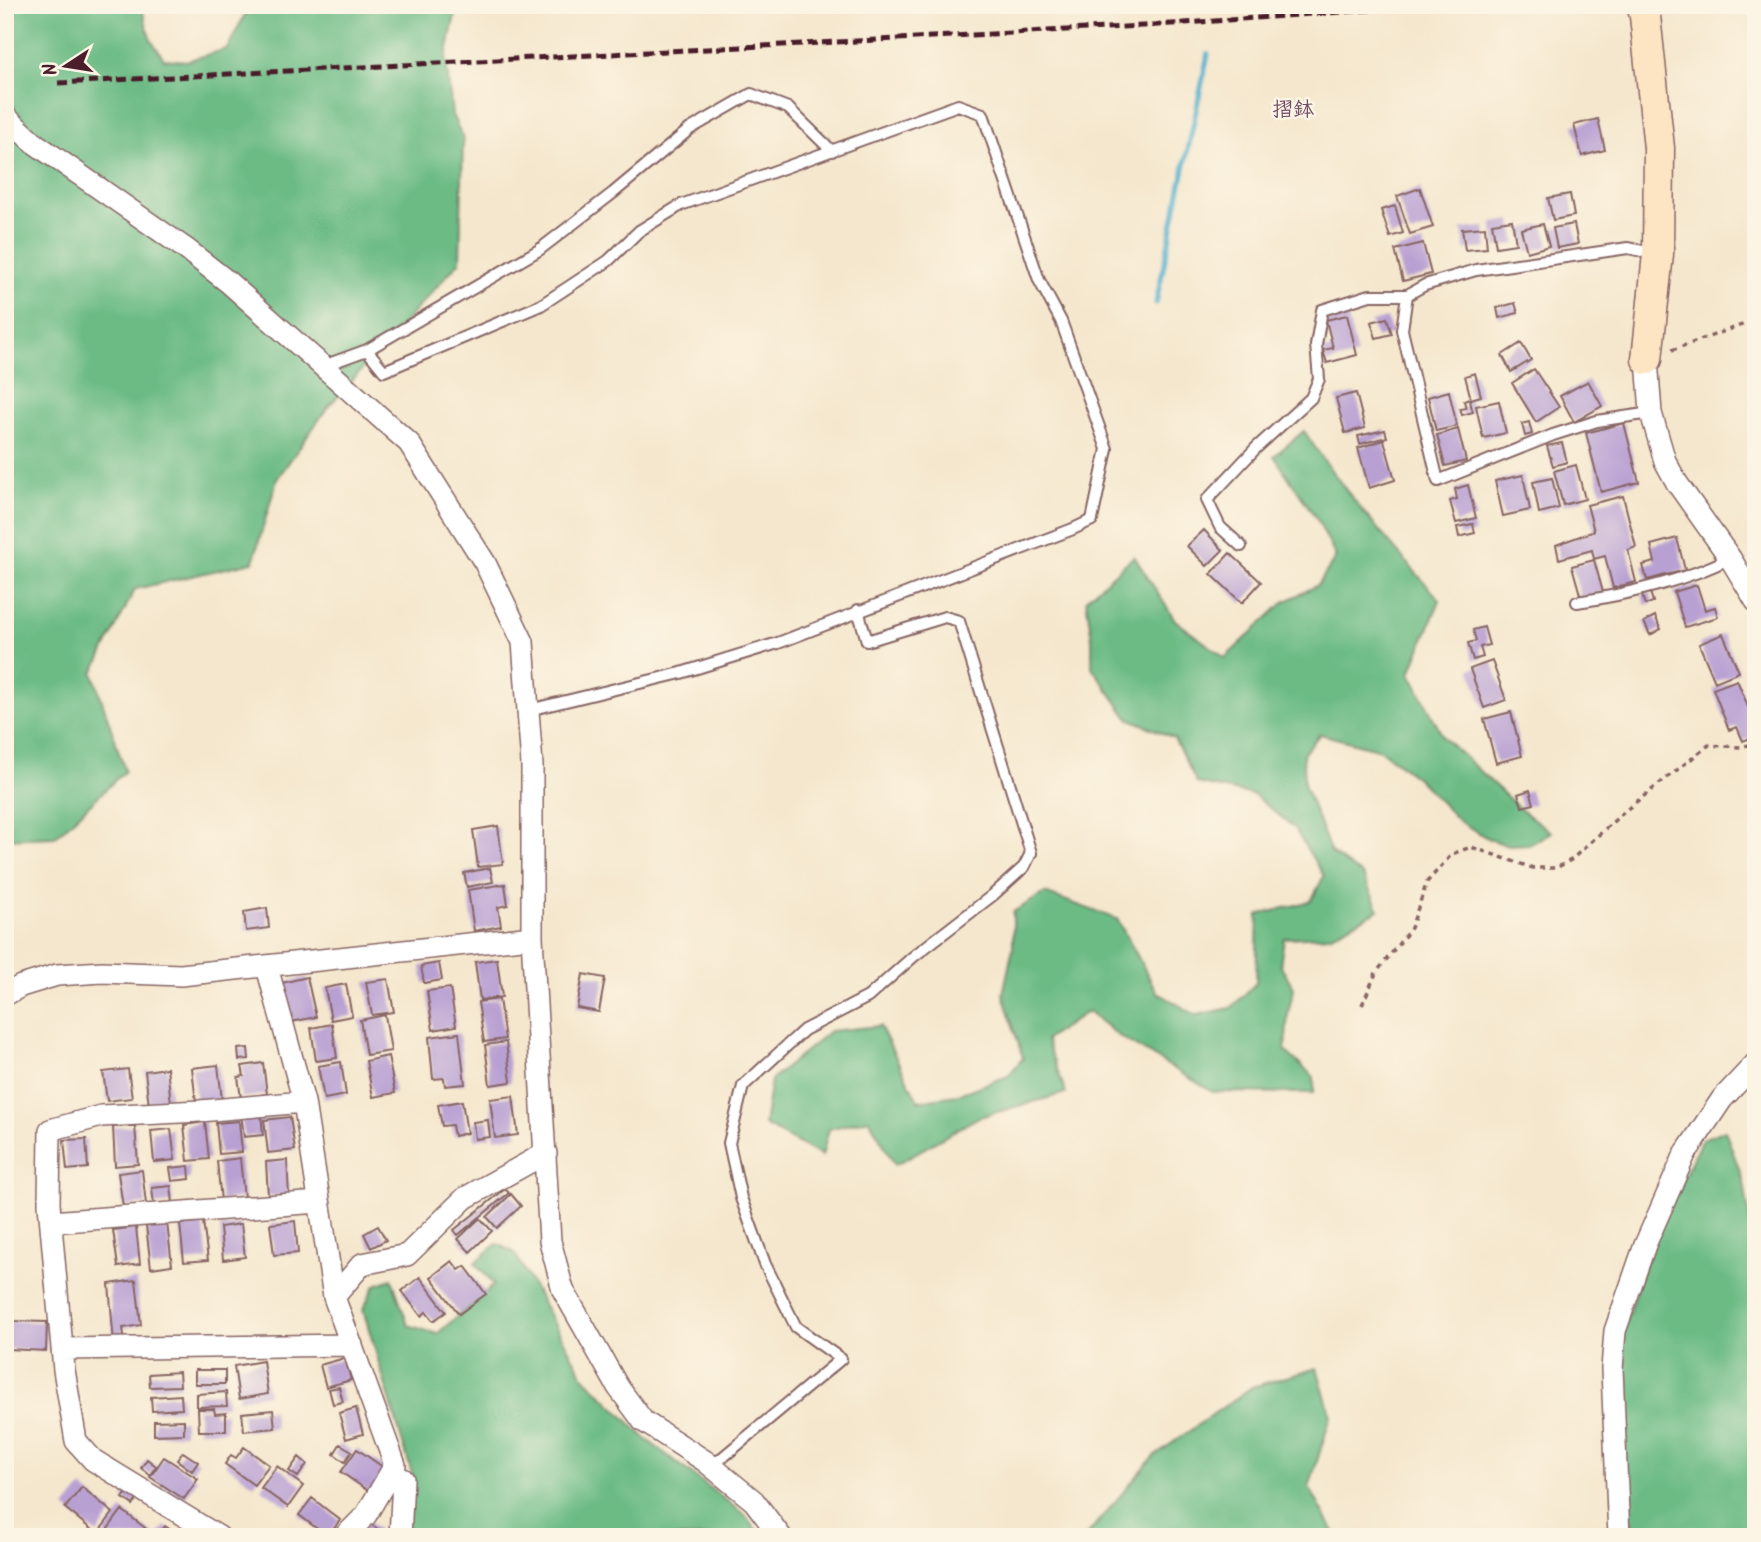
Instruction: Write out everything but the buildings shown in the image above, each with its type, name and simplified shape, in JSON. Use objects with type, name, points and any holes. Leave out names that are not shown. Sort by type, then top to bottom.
[{"type":"street","points":[[1642,5],[1646,16],[1659,148],[1658,254],[1647,359],[1651,413],[1665,461],[1756,601]]},
{"type":"street","points":[[5,116],[33,142],[186,249],[228,282],[409,443],[485,563],[523,642],[532,765],[532,937],[550,1241],[563,1290],[618,1387],[643,1421],[711,1467],[754,1501],[781,1537]]},
{"type":"street","points":[[5,995],[21,986],[57,975],[102,972],[181,975],[532,937]]},
{"type":"street","points":[[267,967],[304,1101],[334,1297],[395,1465],[366,1515],[344,1537]]},
{"type":"street","points":[[1619,1537],[1612,1369],[1615,1331],[1645,1245],[1685,1154],[1722,1099],[1756,1063]]},
{"type":"street","points":[[219,1537],[93,1460],[76,1441],[62,1349],[51,1222],[50,1130],[101,1116],[260,1107],[304,1101]]},
{"type":"street","points":[[334,1297],[362,1264],[407,1255],[466,1198],[546,1153]]},
{"type":"street","points":[[51,1222],[319,1202]]},
{"type":"street","points":[[62,1349],[352,1345]]},
{"type":"street","points":[[391,1476],[402,1479],[400,1537]]},
{"type":"lane","points":[[323,366],[367,350],[539,250],[690,129],[751,94],[788,108],[832,150]]},
{"type":"lane","points":[[367,350],[384,371],[541,305],[608,261],[639,232],[681,205],[958,105],[983,114],[1039,280],[1061,321],[1107,449],[1092,520],[778,643],[681,673],[528,710]]},
{"type":"lane","points":[[1241,547],[1220,527],[1207,500],[1256,448],[1311,398],[1319,379],[1316,345],[1322,310],[1370,295],[1407,295],[1425,285],[1476,270],[1628,248],[1658,254]]},
{"type":"lane","points":[[1407,295],[1402,330],[1438,481],[1553,435],[1597,421],[1651,413]]},
{"type":"lane","points":[[1577,602],[1705,571],[1730,558]]},
{"type":"lane","points":[[711,1467],[841,1359],[796,1327],[765,1264],[741,1198],[729,1143],[743,1086],[804,1030],[868,997],[914,956],[993,895],[1024,867],[1031,853],[959,621],[945,617],[867,641],[858,610]]},
{"type":"path","points":[[1647,359],[1756,320]]},
{"type":"path","points":[[1362,1005],[1376,973],[1411,928],[1427,882],[1452,854],[1471,847],[1533,868],[1556,868],[1571,860],[1646,793],[1709,746],[1741,747],[1756,743]]},
{"type":"green space","points":[[5,5],[141,5],[150,38],[164,59],[186,61],[227,49],[250,5],[457,5],[446,58],[452,115],[463,138],[460,261],[328,407],[277,479],[253,562],[135,589],[93,673],[125,771],[55,837],[5,839],[5,118],[13,107],[5,101]]},
{"type":"green space","points":[[1304,431],[1352,497],[1440,600],[1410,673],[1443,737],[1519,808],[1551,832],[1531,844],[1507,845],[1489,839],[1459,821],[1417,778],[1381,750],[1320,734],[1303,754],[1304,784],[1331,853],[1363,876],[1379,910],[1329,936],[1284,938],[1280,965],[1294,988],[1288,1013],[1285,1051],[1314,1077],[1314,1093],[1213,1092],[1117,1035],[1088,1011],[1046,1040],[1066,1093],[979,1117],[895,1165],[869,1119],[829,1129],[822,1156],[764,1125],[771,1080],[830,1031],[880,1026],[918,1101],[956,1095],[1008,1076],[1023,1058],[1003,994],[1013,948],[1013,912],[1045,893],[1117,919],[1157,992],[1196,1015],[1231,1008],[1256,983],[1258,915],[1311,901],[1324,876],[1294,828],[1254,795],[1197,783],[1174,738],[1128,718],[1092,667],[1092,639],[1086,599],[1134,556],[1175,620],[1225,658],[1284,602],[1318,585],[1336,557],[1318,521],[1274,456]]},
{"type":"green space","points":[[1725,1130],[1744,1183],[1756,1259],[1756,1537],[1648,1537],[1641,1533],[1613,1502],[1621,1337],[1649,1249],[1702,1139]]},
{"type":"green space","points":[[497,1244],[514,1252],[584,1377],[646,1439],[745,1515],[762,1537],[406,1537],[412,1474],[363,1309],[375,1285],[392,1279],[408,1325],[437,1334],[494,1285],[475,1263]]},
{"type":"green space","points":[[1317,1368],[1331,1416],[1309,1487],[1337,1537],[1085,1537],[1154,1456],[1252,1387]]},
{"type":"waterway","points":[[1156,303],[1208,54]]},
{"type":"railway","points":[[58,83],[1143,26],[1440,5]]},
{"type":"district","name":"摺鉢","points":[[1293,110]]}]
